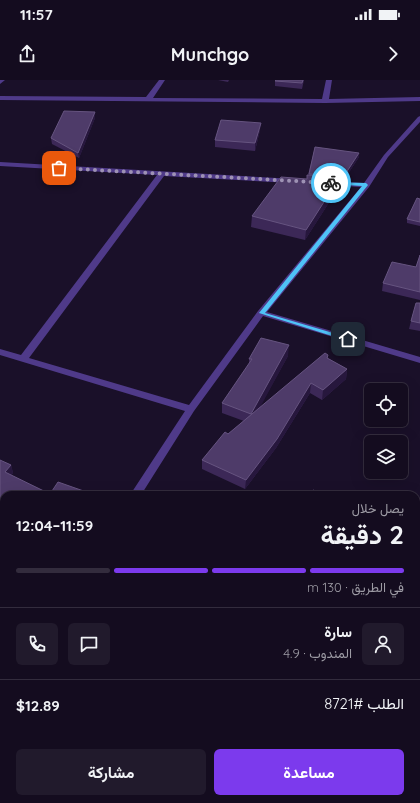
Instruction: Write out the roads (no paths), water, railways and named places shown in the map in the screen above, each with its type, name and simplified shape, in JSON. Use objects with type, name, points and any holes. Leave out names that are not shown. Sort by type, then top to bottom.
[{"type":"street","points":[[149,98],[162,80]]},
{"type":"street","points":[[325,101],[329,80]]},
{"type":"street","points":[[0,98],[149,98],[325,101],[420,99]]},
{"type":"street","points":[[138,491],[191,409],[262,313],[366,185],[386,156],[420,118]]},
{"type":"street","points":[[0,164],[303,181]]},
{"type":"street","points":[[23,359],[162,174]]},
{"type":"street","points":[[318,182],[366,185]]},
{"type":"street","points":[[262,313],[420,360]]},
{"type":"street","points":[[0,352],[191,409]]}]
